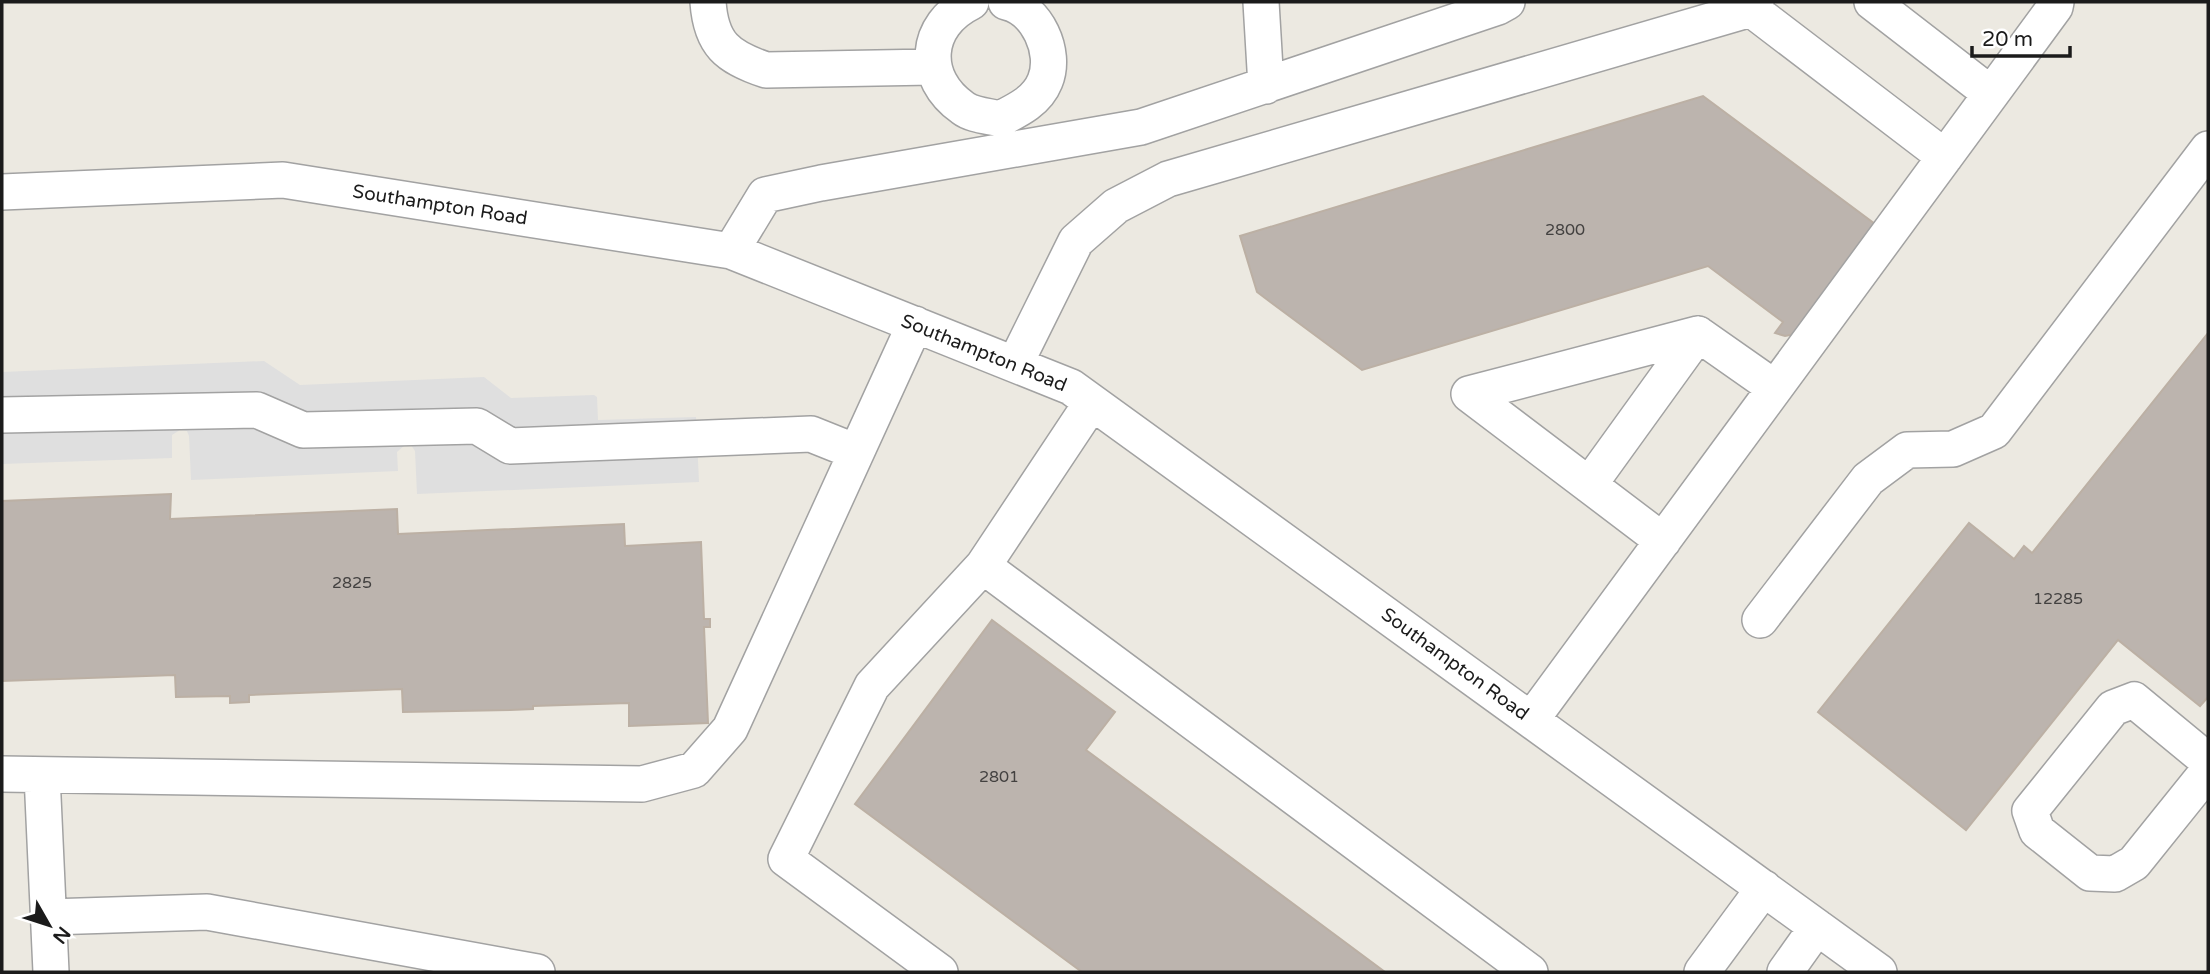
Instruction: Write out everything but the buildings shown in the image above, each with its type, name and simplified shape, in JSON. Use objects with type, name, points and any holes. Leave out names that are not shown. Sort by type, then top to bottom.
[{"type":"street","points":[[708,2],[709,24],[722,45],[741,62],[766,70],[932,67]]},
{"type":"street","points":[[971,2],[948,20],[935,41],[932,67],[944,93],[1003,135]]},
{"type":"street","points":[[1003,135],[1046,81],[1049,48],[1036,22],[1015,4],[1006,2]]},
{"type":"street","points":[[1261,2],[1266,86]]},
{"type":"street","points":[[731,251],[765,195],[1003,135],[1140,127],[1507,2]]},
{"type":"street","points":[[1872,2],[1991,94]]},
{"type":"street","points":[[1531,720],[2055,7],[2056,2]]},
{"type":"street","points":[[1015,364],[1076,241],[1116,206],[1168,179],[1753,5],[1945,157]]},
{"type":"street","points":[[1759,620],[1868,479],[1907,450],[1954,449],[1994,431],[2208,149]]},
{"type":"street","name":"Southampton Road","points":[[2,192],[283,180],[731,251],[1071,387],[1880,972]]},
{"type":"street","points":[[2,774],[642,784],[694,769],[730,729],[915,324]]},
{"type":"street","points":[[1663,541],[1469,394],[1698,334],[1775,388]]},
{"type":"street","points":[[1588,485],[1698,334]]},
{"type":"street","points":[[940,972],[786,859],[872,687],[983,566],[1091,402]]},
{"type":"street","points":[[2,415],[257,411],[303,430],[477,425],[510,446],[811,434],[856,452]]},
{"type":"street","points":[[983,566],[1530,972]]},
{"type":"street","points":[[2208,761],[2134,700],[2113,708],[2030,811],[2037,831],[2090,873],[2115,874],[2134,863],[2208,771]]},
{"type":"street","points":[[42,775],[51,972]]},
{"type":"street","points":[[1702,972],[1764,888]]},
{"type":"street","points":[[49,917],[207,912],[537,972]]},
{"type":"street","points":[[1785,972],[1817,927]]},
{"type":"shaded area","points":[[264,361],[300,385],[484,377],[511,398],[594,395],[597,397],[598,420],[696,417],[699,482],[417,494],[415,451],[411,445],[406,444],[397,452],[398,471],[191,480],[189,436],[187,431],[180,430],[172,435],[172,458],[2,464],[2,372]]}]
